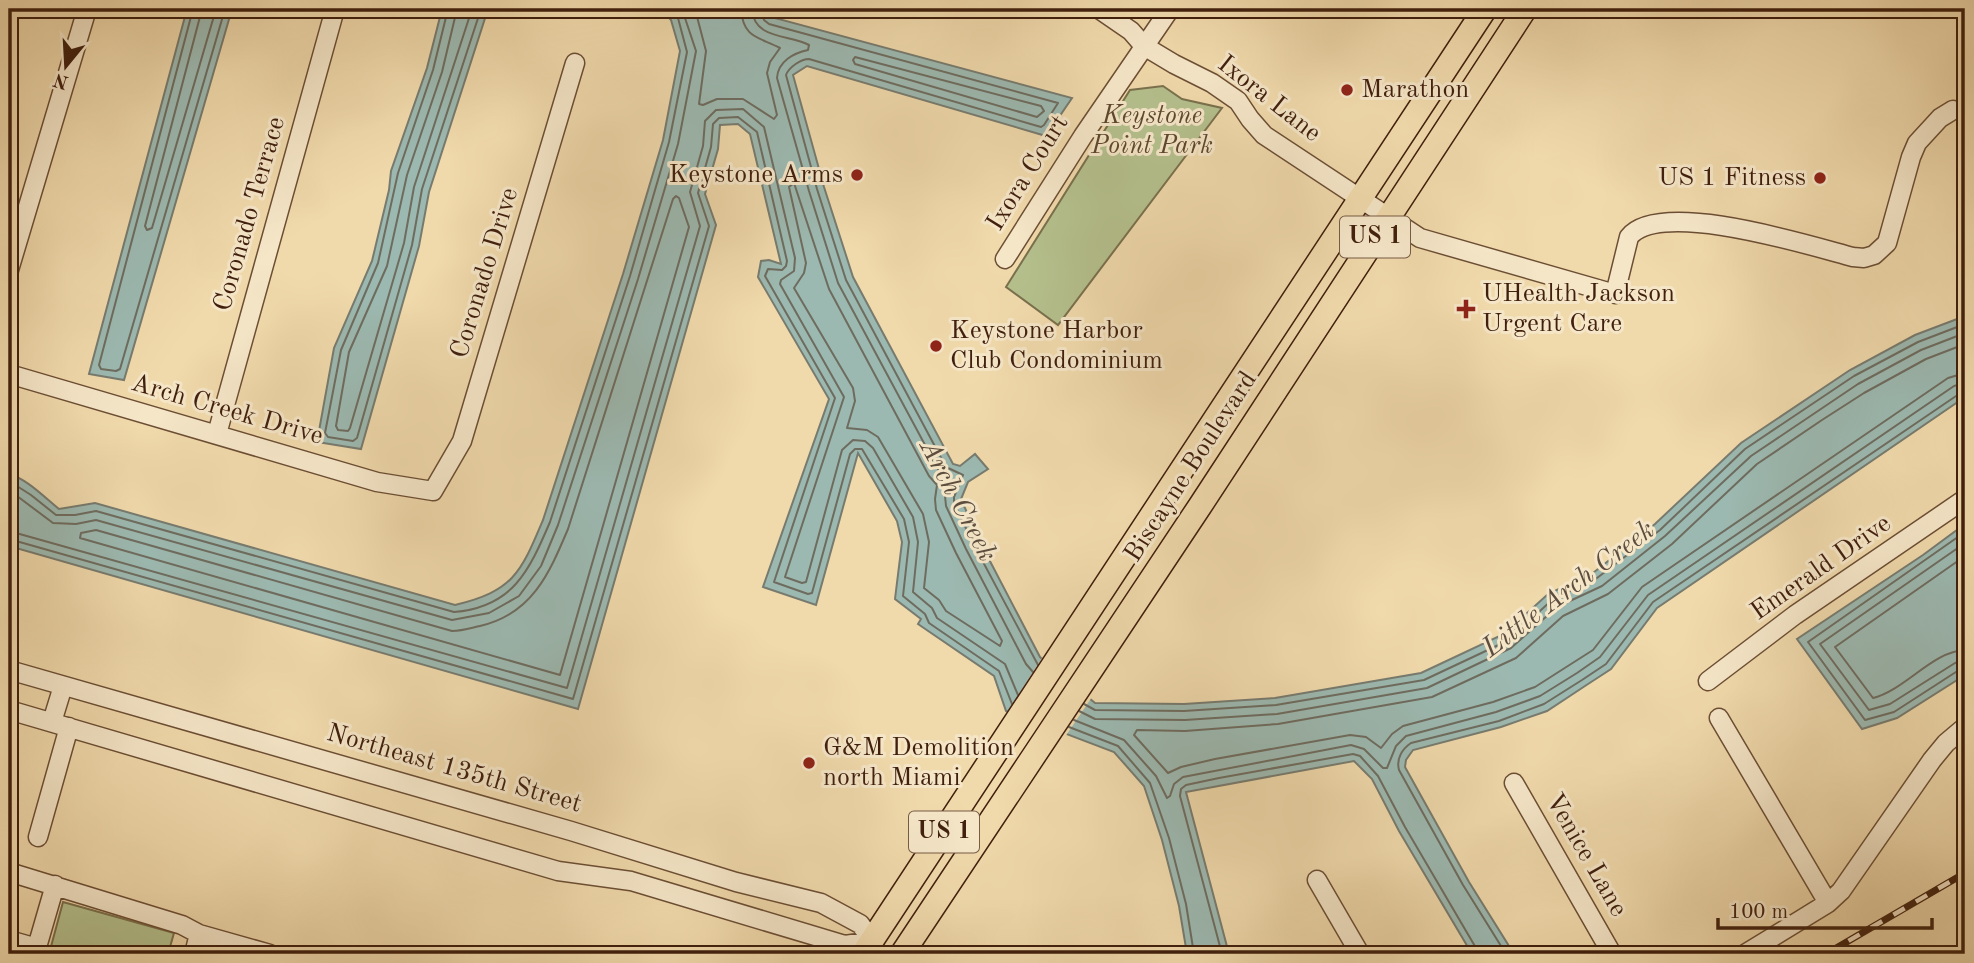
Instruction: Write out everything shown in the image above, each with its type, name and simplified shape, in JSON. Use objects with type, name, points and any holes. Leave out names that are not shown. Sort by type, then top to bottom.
[{"type":"main road","name":"Biscayne Boulevard","points":[[868,948],[1485,9]]},
{"type":"main road","name":"Biscayne Boulevard","points":[[905,953],[1525,9]]},
{"type":"main road","name":"Northeast 135th Street","points":[[868,948],[905,953]]},
{"type":"street","points":[[9,270],[87,9]]},
{"type":"street","name":"Coronado Terrace","points":[[217,434],[335,9]]},
{"type":"street","name":"Ixora Lane","points":[[1099,9],[1131,31],[1144,46],[1212,83],[1238,101],[1264,135],[1420,238],[1615,294],[1629,237],[1635,230],[1649,224],[1687,223],[1744,228],[1853,257],[1874,255],[1887,243],[1917,143],[1940,118],[1953,110]]},
{"type":"street","name":"Ixora Court","points":[[1005,259],[1083,136],[1170,9]]},
{"type":"street","name":"Coronado Drive","points":[[433,491],[462,441],[575,63]]},
{"type":"street","name":"Arch Creek Drive","points":[[9,374],[377,482],[433,491]]},
{"type":"street","name":"Emerald Drive","points":[[1708,681],[1795,615],[1965,499]]},
{"type":"street","name":"Northeast 135th Street","points":[[9,670],[571,831],[736,882],[821,903],[860,924],[868,948],[845,945],[631,881],[558,871],[9,709]]},
{"type":"street","points":[[38,837],[61,725],[63,686]]},
{"type":"street","points":[[1719,718],[1828,903]]},
{"type":"street","points":[[1745,954],[1828,903],[1841,891],[1932,760],[1946,743],[1965,727]]},
{"type":"street","name":"Venice Lane","points":[[1514,783],[1612,954]]},
{"type":"street","points":[[9,872],[270,954]]},
{"type":"street","points":[[1317,880],[1360,954]]},
{"type":"street","points":[[9,940],[36,951],[55,885]]},
{"type":"street","points":[[194,954],[200,934]]},
{"type":"green space","name":"Keystone Point Park","points":[[1163,86],[1182,99],[1222,108],[1058,325],[1006,287],[1130,90]]},
{"type":"green space","points":[[63,902],[174,933],[168,954],[49,954]]},
{"type":"water","points":[[187,9],[232,9],[124,380],[89,374]]},
{"type":"water","points":[[442,9],[488,9],[429,192],[419,246],[361,449],[317,442],[334,348],[372,261],[391,171],[427,68]]},
{"type":"water","points":[[661,9],[767,9],[771,17],[1072,98],[1046,136],[807,66],[793,75],[824,187],[853,277],[953,464],[960,466],[975,454],[988,469],[968,482],[961,499],[980,542],[1040,657],[1095,703],[1184,704],[1275,698],[1421,673],[1504,634],[1548,594],[1593,573],[1655,524],[1741,443],[1850,370],[1915,335],[1965,316],[1965,397],[1657,608],[1611,669],[1547,711],[1501,727],[1413,750],[1405,767],[1469,882],[1514,954],[1472,954],[1399,831],[1372,779],[1354,761],[1186,792],[1229,954],[1187,954],[1179,906],[1162,840],[1144,786],[1114,752],[1006,711],[994,676],[918,624],[921,619],[895,599],[902,542],[897,521],[858,453],[816,605],[763,587],[829,399],[758,277],[761,261],[769,260],[781,264],[750,134],[738,124],[720,125],[718,149],[705,194],[716,225],[578,709],[9,546],[9,474],[29,484],[59,509],[95,503],[455,605],[503,586],[521,566],[543,520],[623,274],[663,140],[680,51],[671,20]]},
{"type":"water","points":[[1965,524],[1965,675],[1897,718],[1862,729],[1797,639]]},
{"type":"pier","points":[[1042,658],[1092,697],[1065,737],[1006,714]]},
{"type":"railway","points":[[1826,954],[1965,873]]},
{"type":"place","name":"Marathon","points":[[1347,90]]},
{"type":"place","name":"Keystone Arms","points":[[857,175]]},
{"type":"place","name":"US 1 Fitness","points":[[1820,178]]},
{"type":"place","name":"UHealth Jackson Urgent Care","points":[[1466,309]]},
{"type":"place","name":"Keystone Harbor Club Condominium","points":[[936,346]]},
{"type":"place","name":"G&M Demolition north Miami","points":[[809,763]]},
{"type":"water label","name":"Arch Creek","points":[[957,501]]},
{"type":"water label","name":"Little Arch Creek","points":[[1569,590]]}]
